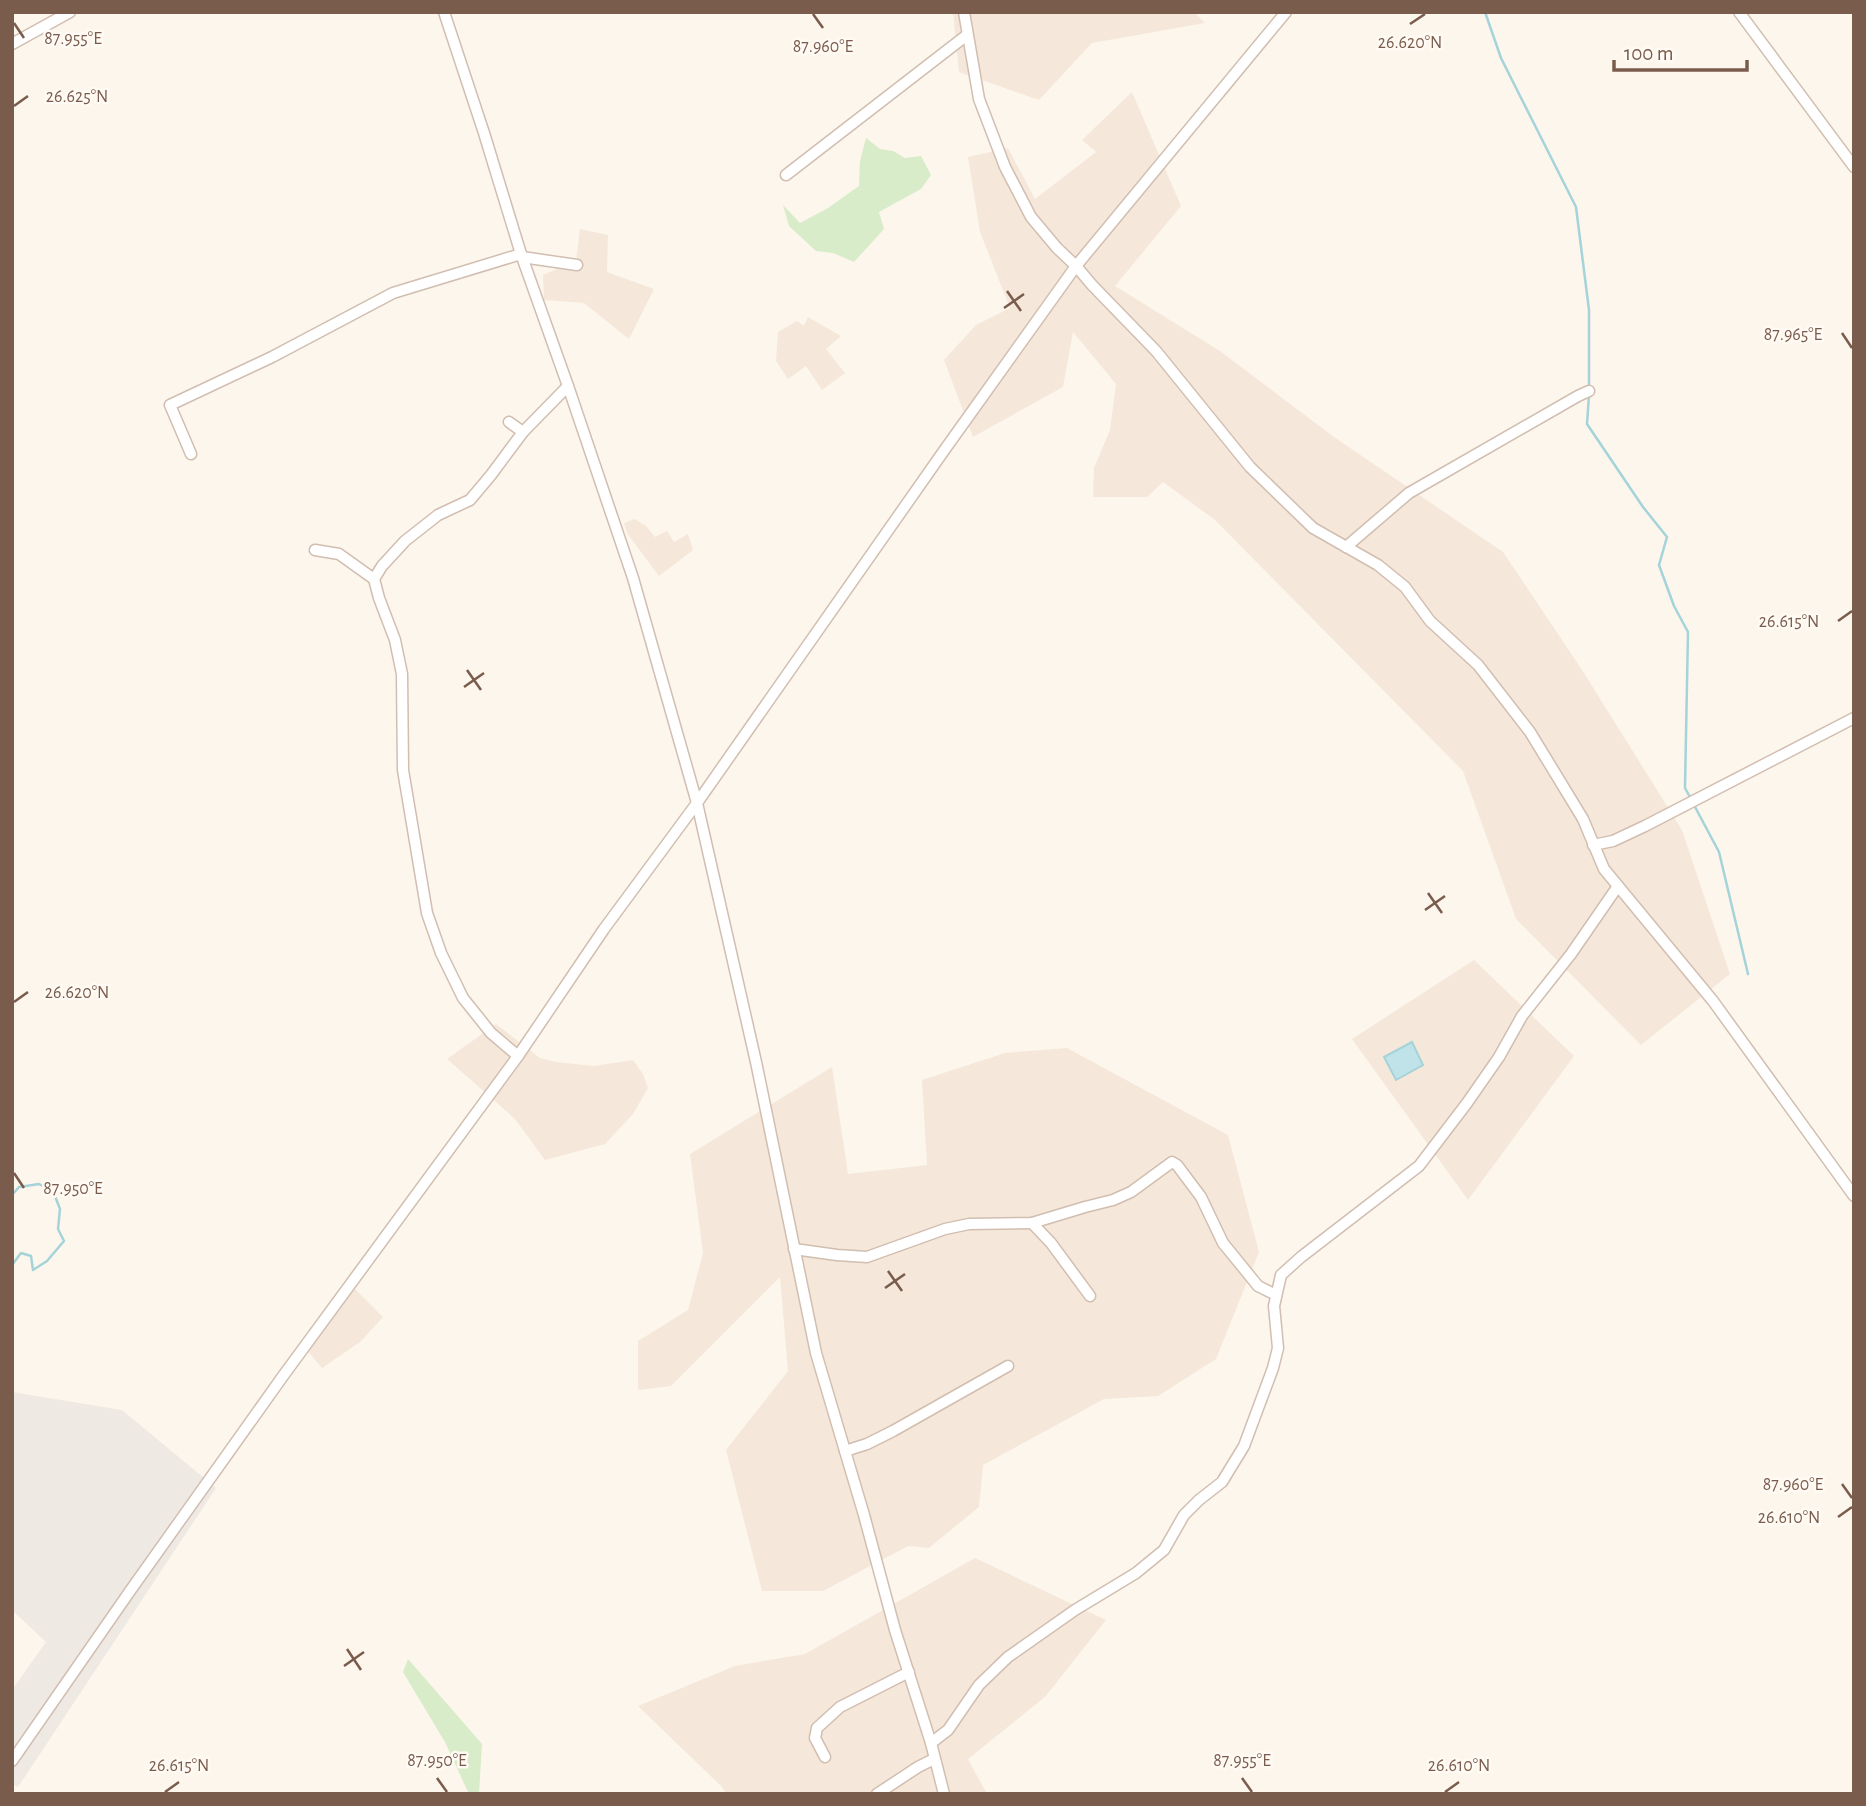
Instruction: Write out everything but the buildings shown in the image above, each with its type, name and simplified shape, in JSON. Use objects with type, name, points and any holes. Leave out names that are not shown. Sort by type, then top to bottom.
[{"type":"street","points":[[12,44],[70,12]]},
{"type":"street","points":[[444,12],[522,256],[633,578],[697,803],[756,1062],[816,1353],[944,1794]]},
{"type":"street","points":[[964,12],[979,99],[1005,167],[1031,217],[1057,248],[1156,351],[1250,467],[1313,528],[1378,565],[1405,587],[1430,621],[1478,665],[1530,732],[1583,819],[1604,869],[1713,1001],[1854,1196]]},
{"type":"street","points":[[12,1761],[283,1376],[518,1056],[604,929],[697,803],[1076,265],[1286,12]]},
{"type":"street","points":[[1739,12],[1854,167]]},
{"type":"street","points":[[786,175],[967,35]]},
{"type":"street","points":[[191,454],[170,405],[272,357],[393,293],[522,256],[577,265]]},
{"type":"street","points":[[374,579],[405,541],[438,514],[470,500],[523,432],[568,386]]},
{"type":"street","points":[[1346,547],[1409,493],[1589,391]]},
{"type":"street","points":[[509,422],[523,432]]},
{"type":"street","points":[[315,550],[339,554],[374,579],[395,639],[402,674],[403,770],[427,914],[441,953],[463,998],[491,1033],[518,1056]]},
{"type":"street","points":[[1593,845],[1613,841],[1694,802],[1854,718]]},
{"type":"street","points":[[930,1743],[948,1730],[979,1685],[1008,1657],[1075,1610],[1136,1573],[1164,1550],[1184,1515],[1222,1482],[1244,1446],[1273,1368],[1278,1348],[1274,1306],[1281,1275],[1419,1166],[1499,1057],[1522,1016],[1571,954],[1618,886]]},
{"type":"street","points":[[794,1249],[867,1257],[945,1229],[969,1224],[1032,1223],[1113,1200],[1130,1192],[1172,1162],[1201,1197],[1223,1244],[1258,1286],[1276,1295]]},
{"type":"street","points":[[1032,1223],[1051,1242],[1090,1296]]},
{"type":"street","points":[[845,1451],[893,1431],[1008,1366]]},
{"type":"street","points":[[824,1757],[815,1738],[817,1728],[840,1707],[908,1672]]},
{"type":"street","points":[[877,1794],[934,1759]]},
{"type":"shaded area","points":[[953,12],[1194,12],[1205,23],[1092,43],[1039,100],[959,72]]},
{"type":"shaded area","points":[[1132,92],[1181,206],[1115,286],[1220,351],[1334,437],[1503,552],[1582,670],[1682,830],[1730,974],[1641,1045],[1516,919],[1463,771],[1215,520],[1163,482],[1147,497],[1093,497],[1094,468],[1110,430],[1116,384],[1073,332],[1063,387],[973,437],[944,360],[976,325],[1010,308],[980,232],[968,157],[1008,148],[1035,199],[1096,152],[1082,140]]},
{"type":"shaded area","points":[[580,229],[608,235],[607,272],[654,289],[629,339],[584,303],[544,300],[543,275],[576,261]]},
{"type":"shaded area","points":[[808,317],[841,336],[826,349],[845,373],[822,390],[806,366],[788,379],[776,361],[778,332],[797,321],[804,326]]},
{"type":"shaded area","points":[[635,519],[646,526],[655,537],[667,531],[674,542],[688,534],[693,550],[659,576],[627,533],[624,523]]},
{"type":"shaded area","points":[[1474,960],[1574,1056],[1468,1200],[1352,1039]]},
{"type":"shaded area","points":[[496,1024],[540,1058],[594,1066],[633,1060],[643,1074],[648,1088],[633,1114],[605,1144],[545,1160],[515,1119],[447,1059]]},
{"type":"shaded area","points":[[1067,1048],[1228,1135],[1259,1252],[1216,1359],[1158,1396],[1104,1399],[983,1465],[979,1507],[929,1548],[908,1546],[823,1591],[762,1591],[726,1450],[788,1371],[780,1277],[671,1386],[638,1390],[638,1341],[688,1310],[703,1253],[690,1154],[832,1067],[848,1174],[927,1165],[922,1080],[1005,1053]]},
{"type":"shaded area","points":[[355,1289],[383,1317],[360,1342],[322,1368],[307,1350]]},
{"type":"shaded area","points":[[12,1392],[122,1410],[216,1488],[18,1787],[12,1784],[12,1690],[46,1642],[12,1610]]},
{"type":"shaded area","points":[[975,1558],[1106,1620],[1045,1697],[968,1759],[987,1794],[726,1794],[723,1788],[638,1706],[735,1666],[805,1654]]},
{"type":"green space","points":[[866,138],[880,149],[893,151],[905,158],[921,156],[931,175],[921,189],[879,212],[884,229],[854,262],[833,253],[816,251],[789,226],[783,205],[800,223],[828,208],[859,186],[860,161]]},
{"type":"green space","points":[[408,1659],[482,1744],[479,1794],[469,1794],[445,1742],[403,1672]]},
{"type":"water","points":[[1412,1042],[1423,1065],[1396,1080],[1384,1057]]},
{"type":"waterway","points":[[1485,12],[1501,58],[1576,207],[1589,310],[1589,388]]},
{"type":"waterway","points":[[1589,395],[1587,424],[1643,507],[1667,537],[1659,565],[1674,606],[1688,632],[1685,788],[1691,799]]},
{"type":"waterway","points":[[1694,805],[1719,852],[1748,974]]},
{"type":"waterway","points":[[12,1195],[19,1187],[39,1184],[53,1191],[60,1209],[58,1229],[64,1241],[47,1261],[33,1270],[31,1256],[21,1253],[12,1265]]}]
